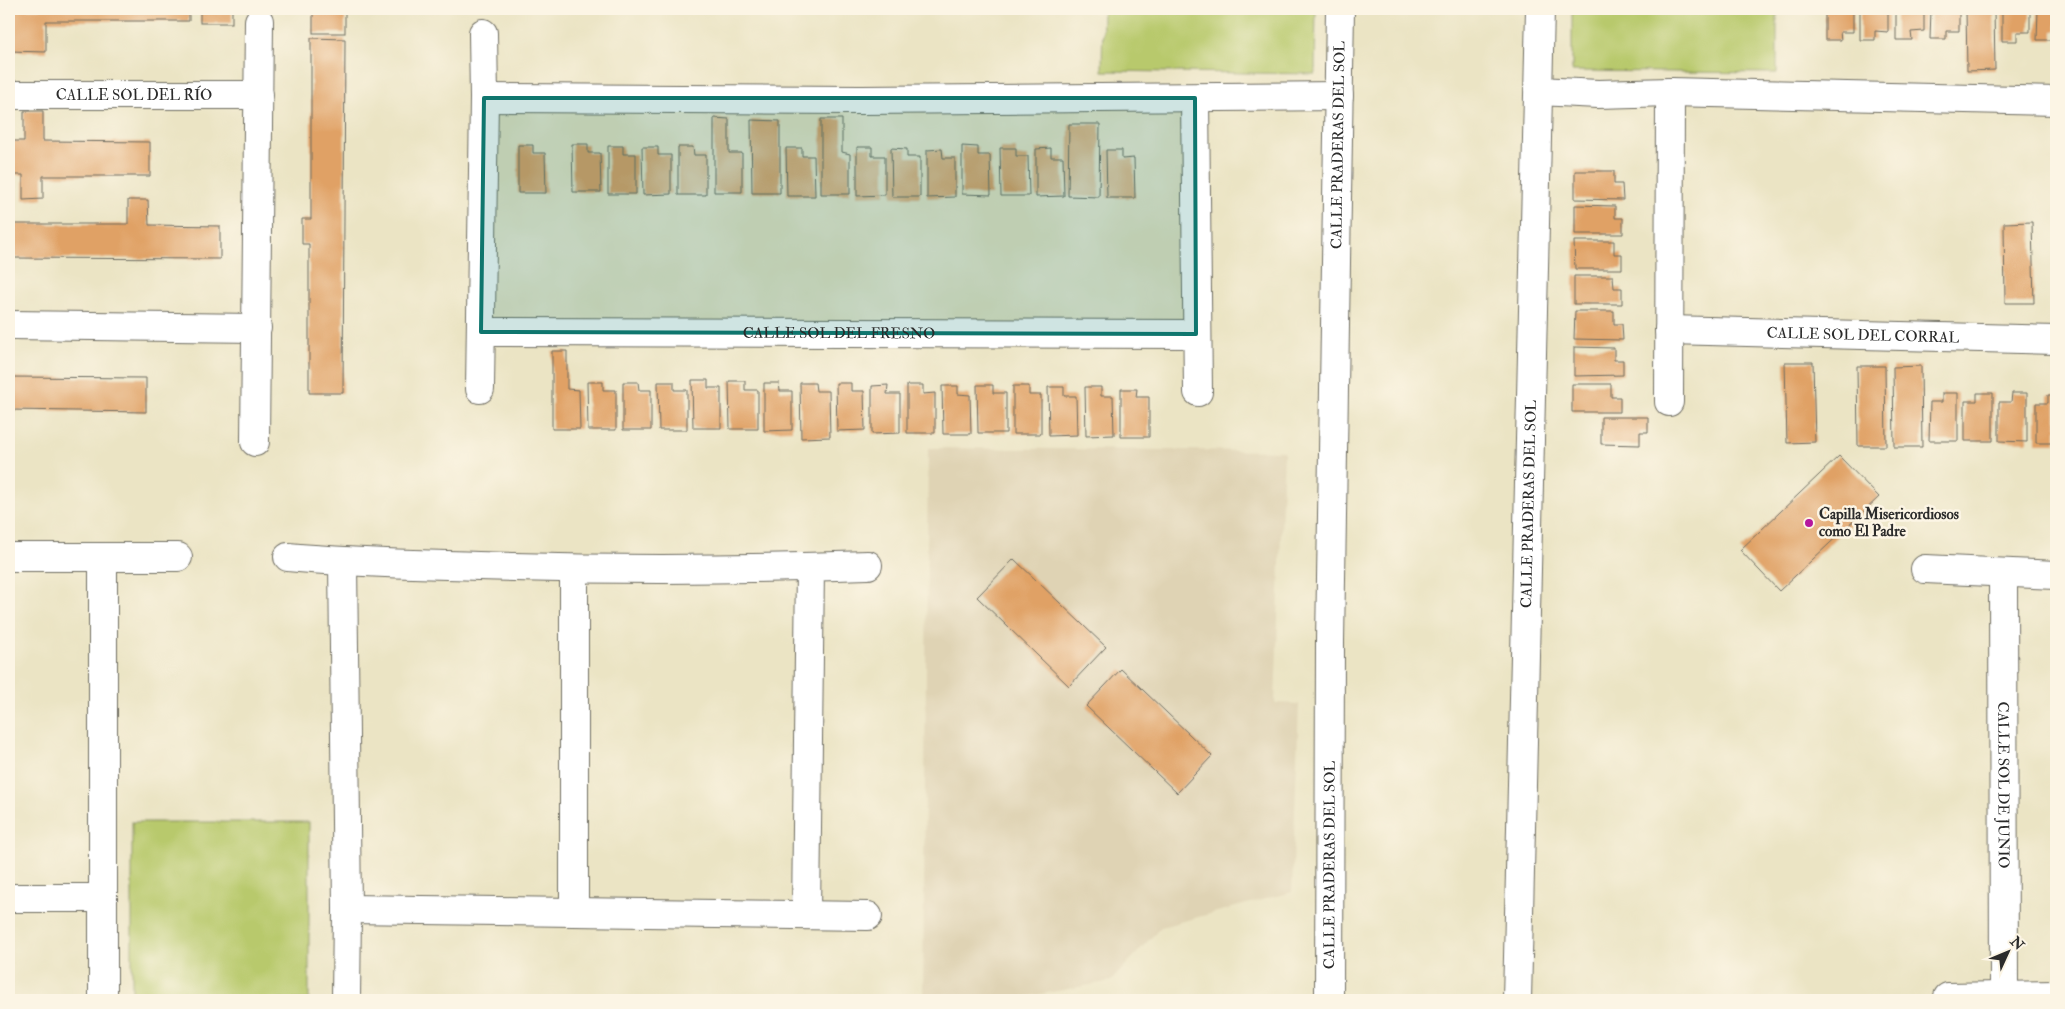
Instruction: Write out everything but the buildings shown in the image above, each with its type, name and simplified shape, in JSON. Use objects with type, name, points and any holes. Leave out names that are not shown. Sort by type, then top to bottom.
[{"type":"street","name":"CALLE PRADERAS DEL SOL","points":[[1329,1000],[1330,642],[1340,9]]},
{"type":"street","name":"CALLE PRADERAS DEL SOL","points":[[1517,1000],[1540,9]]},
{"type":"street","points":[[255,442],[259,95],[258,21]]},
{"type":"street","points":[[480,389],[484,98],[482,33]]},
{"type":"street","points":[[1538,91],[1598,94],[1670,92],[2056,101]]},
{"type":"street","points":[[1669,402],[1670,92]]},
{"type":"street","name":"CALLE SOL DEL RÍO","points":[[9,95],[259,95]]},
{"type":"street","points":[[484,98],[861,100],[1339,96]]},
{"type":"street","points":[[1195,98],[1198,392]]},
{"type":"street","points":[[9,325],[256,328]]},
{"type":"street","name":"CALLE SOL DEL CORRAL","points":[[1669,330],[2056,340]]},
{"type":"street","name":"CALLE SOL DEL FRESNO","points":[[481,332],[1196,334]]},
{"type":"street","points":[[9,557],[178,557]]},
{"type":"street","points":[[103,557],[103,1000]]},
{"type":"street","points":[[288,557],[343,562],[574,569],[810,567],[868,564]]},
{"type":"street","points":[[343,562],[347,909],[346,1000]]},
{"type":"street","points":[[806,915],[810,567]]},
{"type":"street","points":[[574,569],[574,911]]},
{"type":"street","points":[[1925,569],[2056,575]]},
{"type":"street","name":"CALLE SOL DE JUNIO","points":[[2003,574],[2004,996]]},
{"type":"street","points":[[9,898],[103,898]]},
{"type":"street","points":[[347,909],[868,916]]},
{"type":"street","points":[[1948,996],[2056,995]]},
{"type":"highlighted area","points":[[484,98],[1195,98],[1196,334],[481,332]]},
{"type":"shaded area","points":[[928,448],[1284,451],[1275,703],[1299,704],[1292,892],[1161,927],[1111,981],[1010,1000],[923,1000]]},
{"type":"green space","points":[[1103,9],[1316,9],[1315,74],[1102,71]]},
{"type":"green space","points":[[1572,9],[1777,9],[1777,73],[1572,71]]},
{"type":"green space","points":[[132,822],[309,822],[309,1000],[132,1000]]},
{"type":"place","name":"Capilla Misericordiosos como El Padre","points":[[1809,523]]}]
